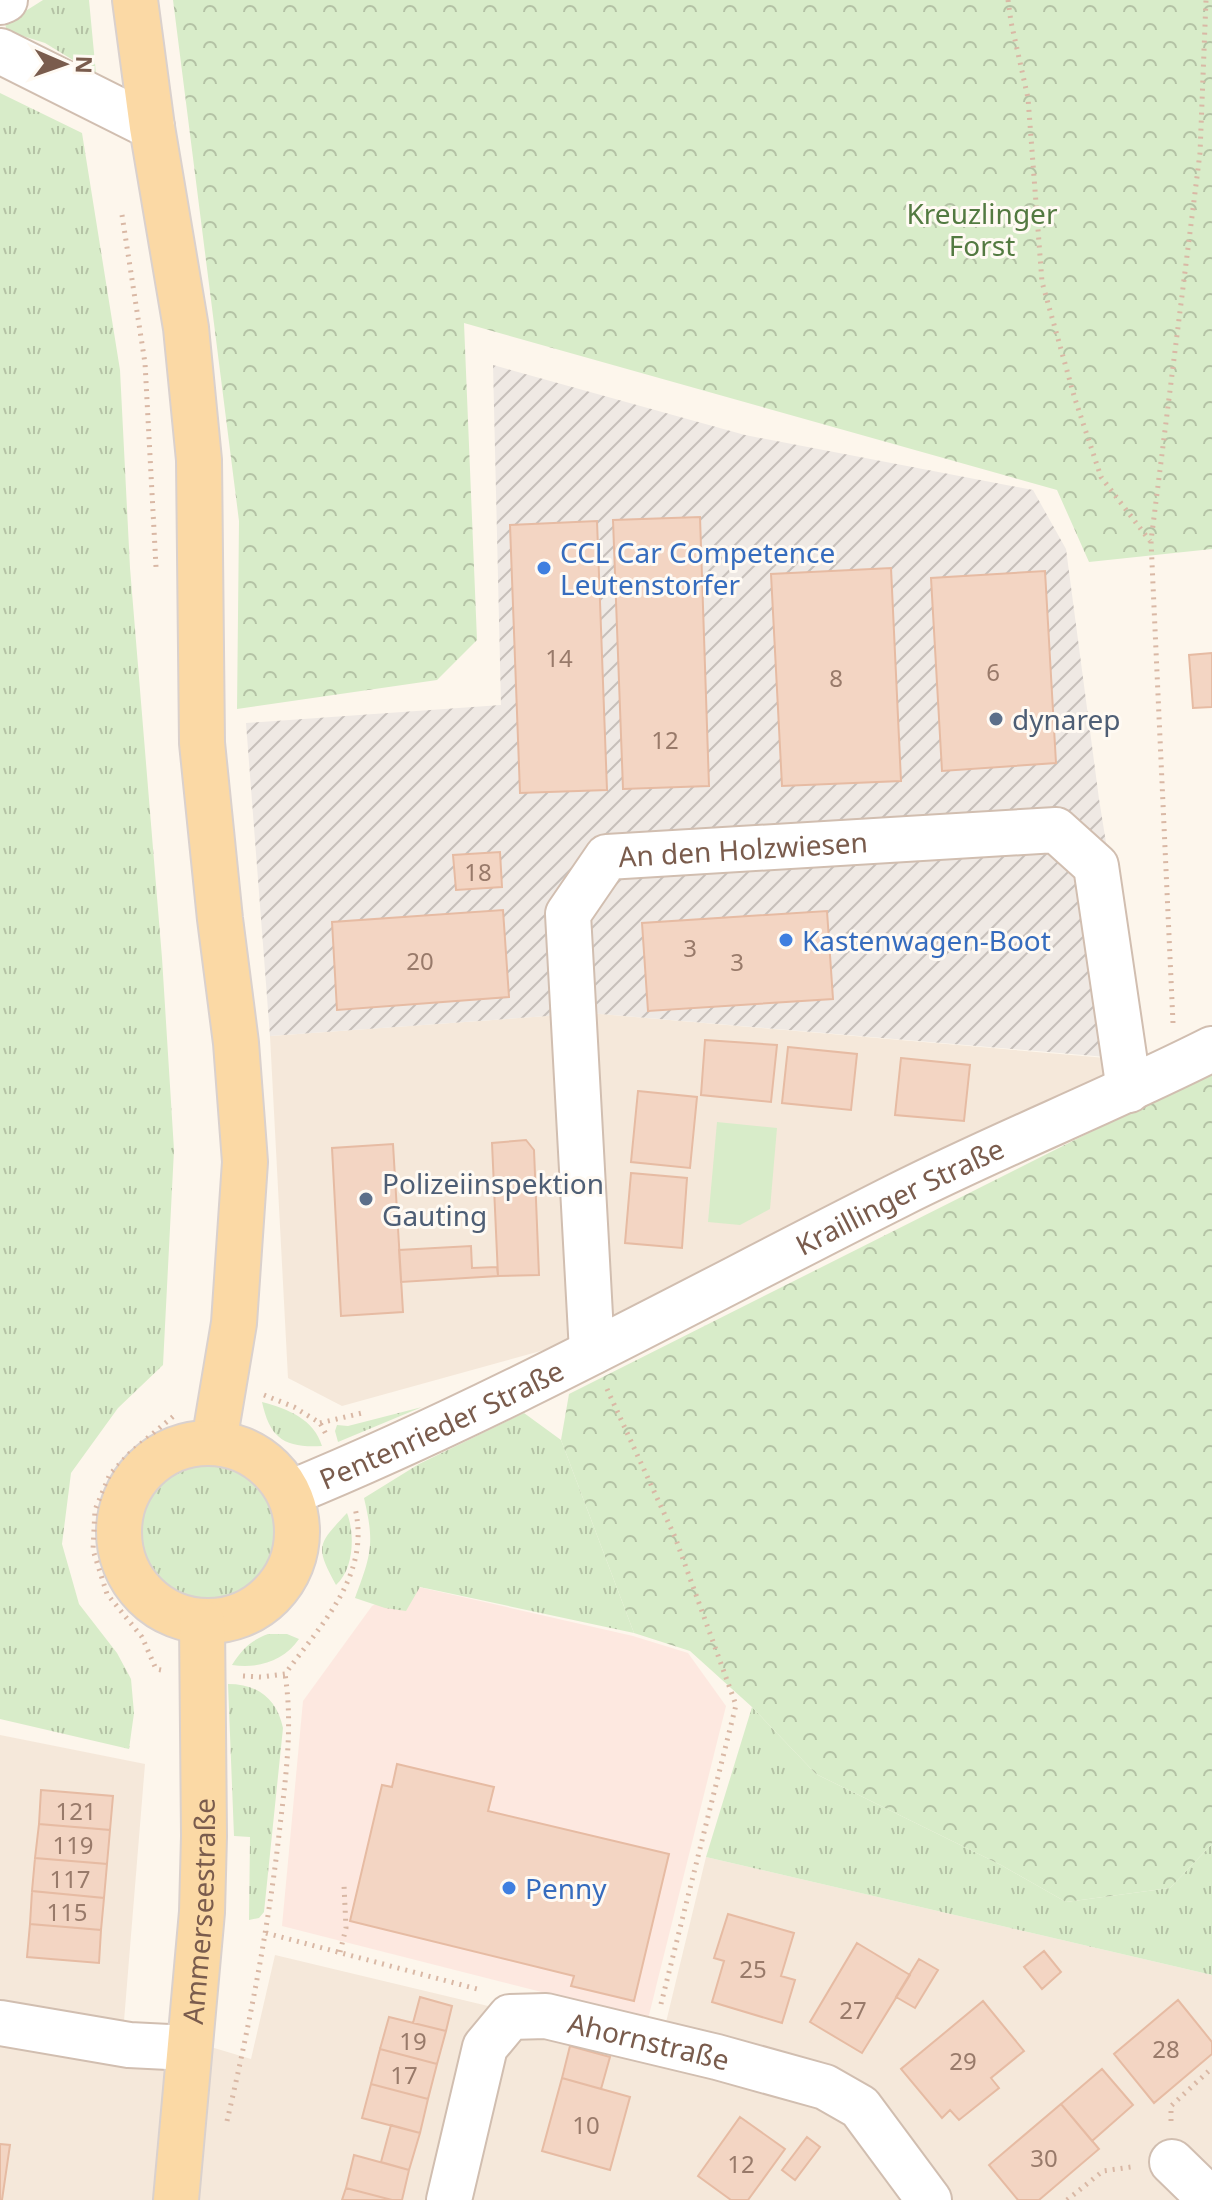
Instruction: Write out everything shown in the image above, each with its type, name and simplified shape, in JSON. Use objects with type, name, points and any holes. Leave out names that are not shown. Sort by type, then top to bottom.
[{"type":"main road","points":[[135,0],[152,127],[186,328],[199,460],[202,743],[236,1043],[245,1162],[234,1323],[214,1442]]},
{"type":"main road","points":[[214,1442],[238,1447],[259,1458],[290,1493],[297,1517],[297,1542],[291,1566],[279,1588],[264,1604],[245,1615],[224,1621],[202,1622],[172,1615],[146,1597],[128,1572],[119,1542],[121,1510],[133,1482],[155,1459],[183,1445],[214,1442]]},
{"type":"main road","name":"Ammerseestraße","points":[[176,2200],[203,1881],[202,1622]]},
{"type":"street","points":[[0,51],[152,127]]},
{"type":"street","name":"An den Holzwiesen","points":[[592,1352],[568,914],[607,857],[1056,830],[1096,866],[1129,1090]]},
{"type":"street","name":"Kraillinger Straße","points":[[592,1352],[903,1193],[1193,1058]]},
{"type":"street","name":"Pentenrieder Straße","points":[[290,1493],[343,1471],[592,1352]]},
{"type":"street","name":"Ahornstraße","points":[[510,2017],[546,2016],[651,2040],[825,2087],[860,2107],[929,2200]]},
{"type":"street","points":[[449,2200],[485,2047],[510,2017]]},
{"type":"street","points":[[0,2023],[129,2045],[189,2048]]},
{"type":"street","points":[[1172,2162],[1211,2200]]},
{"type":"path","points":[[1008,0],[1028,98],[1042,282],[1101,477],[1151,541]]},
{"type":"path","points":[[1193,1058],[1151,541],[1200,153],[1206,0]]},
{"type":"path","points":[[592,1352],[675,1537],[736,1705],[651,2040]]},
{"type":"path","points":[[182,1404],[176,1414],[110,1474],[95,1510],[93,1550],[107,1594],[142,1637],[156,1669],[261,1677],[285,1674],[326,1619],[355,1564],[360,1529],[343,1471],[320,1423]]},
{"type":"path","points":[[225,2130],[266,1933],[289,1756],[290,1703],[285,1674]]},
{"type":"path","points":[[340,1952],[346,1928],[344,1885]]},
{"type":"path","points":[[266,1933],[481,1990],[510,2017]]},
{"type":"path","points":[[1067,2200],[1103,2171],[1172,2162],[1171,2106],[1212,2068]]},
{"type":"shaded area","points":[[493,365],[745,435],[1033,490],[1066,549],[1099,799],[1141,1060],[589,1013],[270,1036],[246,723],[501,705]]},
{"type":"shaded area","points":[[589,1013],[1141,1061],[606,1333],[342,1406],[288,1378],[270,1036]]},
{"type":"shaded area","points":[[410,1585],[633,1636],[688,1653],[726,1706],[648,2019],[282,1926],[303,1701],[372,1606]]},
{"type":"shaded area","points":[[0,1735],[145,1764],[124,2021],[251,2059],[275,1955],[660,2047],[706,1857],[1212,1975],[1212,2200],[0,2200]]},
{"type":"green space","points":[[43,0],[89,0],[96,74],[45,43],[7,31],[5,24]]},
{"type":"green space","name":"Kreuzlinger Forst","points":[[173,0],[1212,0],[1212,549],[1089,562],[1057,490],[464,323],[477,640],[437,680],[237,709],[239,521]]},
{"type":"green space","points":[[0,93],[82,133],[120,370],[130,568],[162,958],[174,1150],[163,1365],[118,1408],[71,1473],[62,1544],[79,1604],[117,1653],[131,1679],[134,1713],[129,1749],[0,1719]]},
{"type":"green space","points":[[1212,1071],[1212,1844],[1170,1888],[1066,1902],[1001,1865],[816,1774],[752,1707],[690,1651],[634,1633],[561,1440],[569,1394]]},
{"type":"green space","points":[[717,1122],[777,1128],[770,1209],[740,1225],[708,1222]]},
{"type":"green space","points":[[262,1402],[299,1416],[313,1429],[322,1446],[298,1445],[281,1439],[270,1425]]},
{"type":"green space","points":[[422,1407],[338,1442],[337,1425],[348,1426]]},
{"type":"green space","points":[[524,1413],[561,1440],[634,1633],[420,1587],[406,1611],[355,1598],[370,1549],[364,1498],[419,1464]]},
{"type":"green space","points":[[210,1460],[237,1465],[260,1481],[276,1504],[281,1531],[276,1558],[260,1581],[237,1597],[210,1602],[183,1597],[160,1581],[144,1558],[139,1531],[144,1504],[160,1481],[183,1465]]},
{"type":"green space","points":[[347,1513],[351,1531],[350,1561],[336,1585],[322,1554],[322,1546]]},
{"type":"green space","points":[[268,1634],[287,1634],[299,1639],[286,1653],[270,1662],[251,1666],[232,1665],[247,1646]]},
{"type":"green space","points":[[228,1684],[248,1687],[264,1695],[276,1709],[283,1728],[264,1912],[259,1918],[249,1920],[250,1837],[234,1836]]},
{"type":"green space","points":[[752,1707],[816,1774],[1001,1865],[1066,1902],[1170,1888],[1212,1844],[1212,1975],[706,1857]]},
{"type":"building","points":[[700,517],[709,786],[623,789],[613,520]]},
{"type":"building","points":[[597,521],[607,790],[520,793],[510,525]]},
{"type":"building","points":[[891,568],[901,781],[782,786],[771,574]]},
{"type":"building","points":[[1045,571],[1056,763],[942,771],[931,578]]},
{"type":"building","points":[[1212,653],[1212,707],[1193,708],[1189,655]]},
{"type":"building","points":[[500,852],[502,887],[456,890],[453,855]]},
{"type":"building","points":[[503,910],[509,997],[337,1010],[332,922]]},
{"type":"building","points":[[827,911],[833,999],[648,1011],[642,923]]},
{"type":"building","points":[[705,1040],[777,1045],[771,1102],[701,1095]]},
{"type":"building","points":[[788,1047],[857,1054],[851,1110],[782,1103]]},
{"type":"building","points":[[901,1058],[970,1065],[964,1121],[895,1115]]},
{"type":"building","points":[[638,1091],[697,1097],[690,1168],[631,1162]]},
{"type":"building","points":[[526,1140],[534,1150],[539,1275],[498,1276],[492,1143]]},
{"type":"building","name":"Polizeiinspektion Gauting","points":[[393,1144],[403,1312],[341,1316],[332,1148]]},
{"type":"building","points":[[631,1173],[687,1178],[682,1248],[625,1243]]},
{"type":"building","points":[[471,1246],[472,1268],[497,1267],[498,1276],[401,1282],[399,1250]]},
{"type":"building","name":"Penny","points":[[397,1764],[494,1787],[488,1811],[669,1854],[634,2001],[571,1986],[574,1976],[350,1921],[382,1785],[392,1787]]},
{"type":"building","points":[[41,1790],[113,1796],[110,1830],[39,1824]]},
{"type":"building","points":[[39,1824],[110,1830],[107,1864],[35,1858]]},
{"type":"building","points":[[35,1858],[107,1864],[104,1898],[32,1891]]},
{"type":"building","points":[[32,1891],[104,1898],[101,1930],[30,1924]]},
{"type":"building","points":[[728,1914],[794,1933],[781,1976],[795,1980],[782,2023],[712,2002],[724,1961],[714,1958]]},
{"type":"building","points":[[30,1924],[101,1930],[99,1963],[27,1957]]},
{"type":"building","points":[[857,1943],[910,1975],[862,2053],[810,2022]]},
{"type":"building","points":[[1044,1951],[1061,1972],[1042,1989],[1024,1967]]},
{"type":"building","points":[[919,1959],[938,1970],[915,2008],[896,1997]]},
{"type":"building","points":[[420,1997],[452,2006],[446,2031],[413,2023]]},
{"type":"building","points":[[1178,2000],[1212,2042],[1212,2054],[1154,2103],[1114,2054]]},
{"type":"building","points":[[983,2001],[1024,2051],[991,2078],[999,2088],[959,2120],[950,2110],[942,2118],[901,2069]]},
{"type":"building","points":[[389,2017],[446,2031],[437,2064],[380,2049]]},
{"type":"building","points":[[570,2046],[610,2057],[601,2089],[562,2078]]},
{"type":"building","points":[[380,2049],[437,2064],[428,2099],[371,2084]]},
{"type":"building","points":[[1102,2069],[1133,2105],[1092,2141],[1061,2104]]},
{"type":"building","points":[[562,2078],[630,2097],[610,2170],[542,2151]]},
{"type":"building","points":[[371,2084],[428,2099],[420,2133],[362,2118]]},
{"type":"building","points":[[1061,2104],[1099,2149],[1039,2200],[1018,2200],[989,2165]]},
{"type":"building","points":[[740,2117],[785,2149],[748,2200],[731,2200],[698,2176]]},
{"type":"building","points":[[391,2125],[420,2133],[409,2170],[381,2162]]},
{"type":"building","points":[[807,2137],[820,2147],[795,2180],[782,2170]]},
{"type":"building","points":[[0,2144],[10,2145],[2,2200],[0,2200]]},
{"type":"building","points":[[354,2155],[409,2170],[402,2200],[346,2188]]},
{"type":"building","points":[[346,2188],[392,2200],[342,2200]]},
{"type":"place","name":"CCL Car Competence Leutenstorfer","points":[[544,568]]},
{"type":"place","name":"dynarep","points":[[996,719]]},
{"type":"place","name":"Kastenwagen-Boot","points":[[786,940]]},
{"type":"place","name":"Polizeiinspektion Gauting","points":[[366,1199]]},
{"type":"place","name":"Penny","points":[[509,1888]]}]
